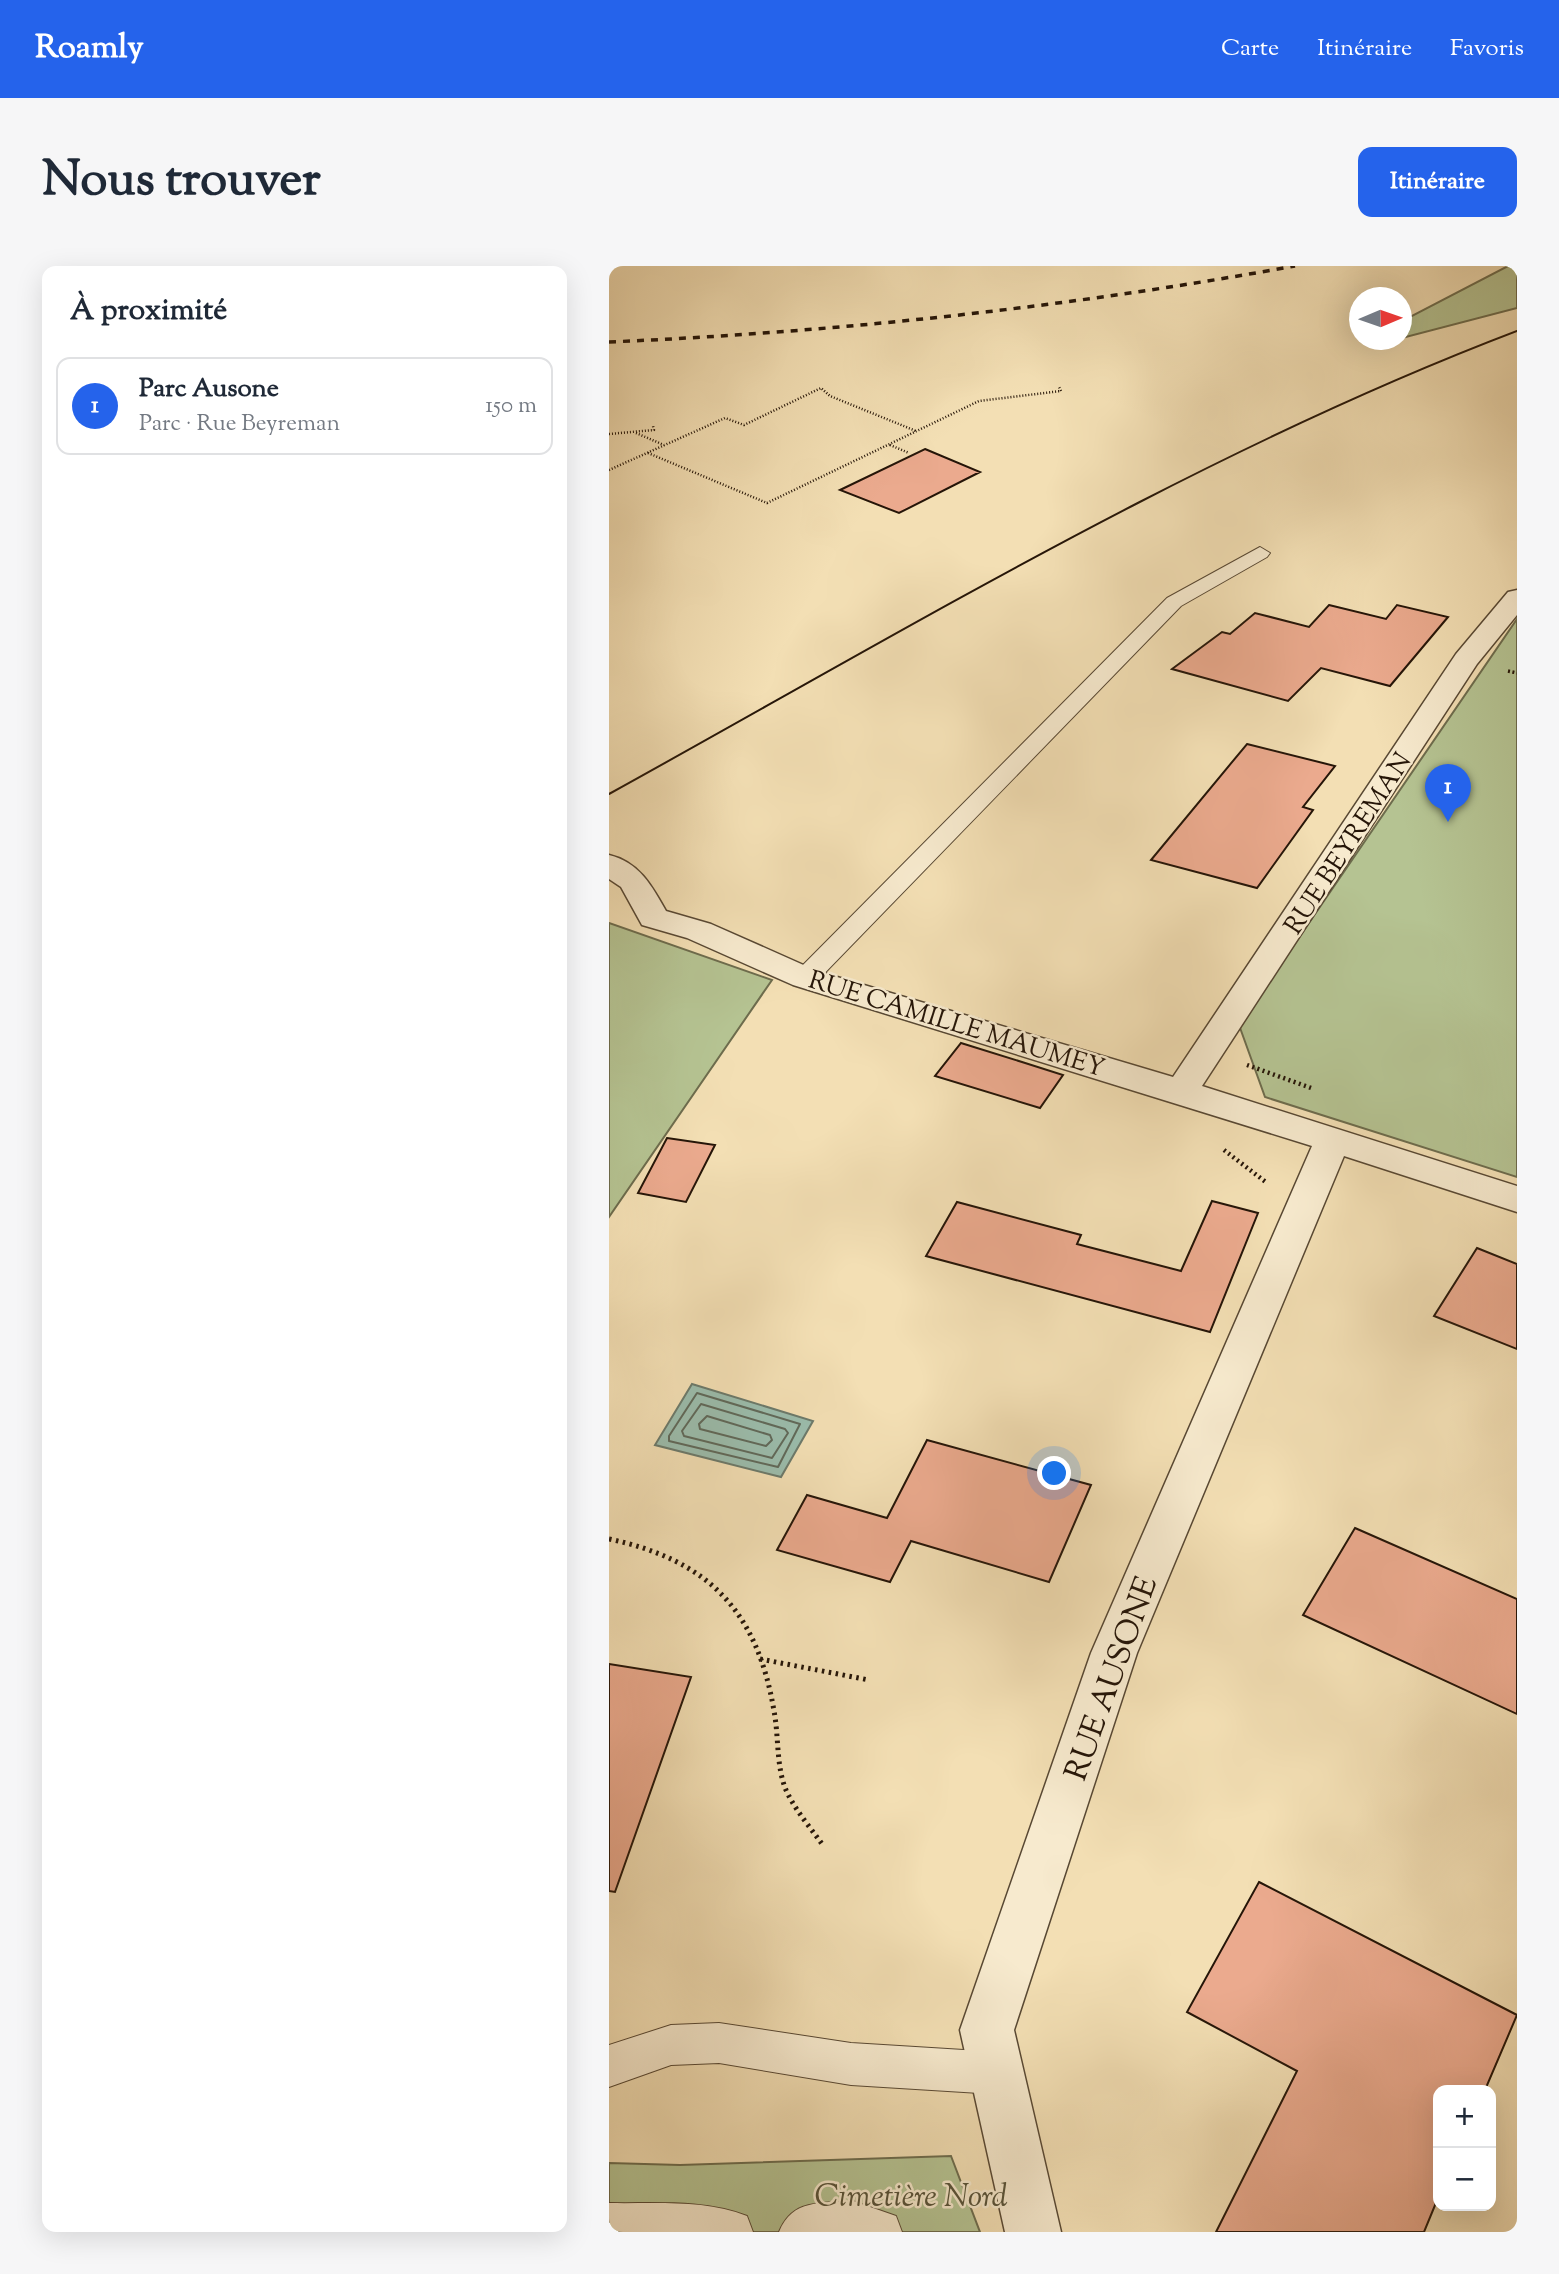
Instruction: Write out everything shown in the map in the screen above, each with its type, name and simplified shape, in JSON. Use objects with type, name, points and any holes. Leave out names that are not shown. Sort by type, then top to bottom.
[{"type":"street","name":"RUE BEYREMAN","points":[[1181,1091],[1466,660],[1517,597]]},
{"type":"street","name":"RUE CAMILLE MAUMEY","points":[[609,864],[634,882],[653,918],[699,931],[805,978],[1181,1091],[1332,1142],[1517,1199]]},
{"type":"street","name":"RUE AUSONE","points":[[1033,2232],[987,2030],[1114,1653],[1332,1142]]},
{"type":"lane","points":[[805,978],[1174,602],[1260,553]]},
{"type":"lane","points":[[609,2066],[671,2045],[719,2043],[851,2064],[996,2073]]},
{"type":"lane","points":[[801,2232],[806,2228],[853,2223],[880,2232]]},
{"type":"lane","points":[[609,2225],[700,2227],[731,2232]]},
{"type":"path","points":[[647,453],[767,503],[979,401],[1061,391],[1059,387]]},
{"type":"path","points":[[609,470],[725,418],[744,425],[821,388],[830,396],[916,431]]},
{"type":"path","points":[[609,434],[654,430],[653,426]]},
{"type":"path","points":[[633,431],[664,445]]},
{"type":"path","points":[[889,444],[909,453]]},
{"type":"path","points":[[609,1539],[666,1552],[723,1591],[760,1659],[771,1694],[785,1789],[822,1844]]},
{"type":"path","points":[[760,1659],[869,1680]]},
{"type":"green space","points":[[1508,266],[1517,266],[1517,308],[1412,335],[1412,316]]},
{"type":"green space","points":[[1517,619],[1517,1177],[1265,1097],[1239,1025]]},
{"type":"green space","points":[[609,923],[772,980],[609,1217]]},
{"type":"green space","name":"Cimetière Nord","points":[[951,2156],[980,2232],[609,2232],[609,2163],[680,2165]]},
{"type":"water","points":[[692,1384],[813,1421],[781,1477],[655,1445]]},
{"type":"building","points":[[925,449],[980,472],[899,513],[840,490]]},
{"type":"building","points":[[1329,605],[1386,619],[1397,605],[1448,617],[1390,686],[1321,668],[1288,701],[1172,669],[1222,632],[1230,634],[1255,613],[1309,627]]},
{"type":"building","points":[[1247,744],[1335,766],[1303,807],[1313,810],[1257,888],[1151,860]]},
{"type":"building","points":[[961,1043],[1063,1075],[1040,1108],[935,1076]]},
{"type":"building","points":[[667,1138],[715,1145],[686,1202],[638,1193]]},
{"type":"building","points":[[1212,1201],[1258,1213],[1210,1332],[926,1256],[957,1202],[1081,1235],[1077,1244],[1181,1271]]},
{"type":"building","points":[[1477,1248],[1517,1264],[1517,1349],[1434,1316]]},
{"type":"building","points":[[927,1440],[1091,1485],[1049,1582],[911,1541],[890,1582],[777,1550],[807,1495],[887,1518]]},
{"type":"building","points":[[1355,1528],[1517,1599],[1517,1714],[1303,1615]]},
{"type":"building","points":[[609,1664],[691,1677],[615,1892],[609,1891]]},
{"type":"building","points":[[1259,1882],[1517,2015],[1487,2085],[1433,2085],[1433,2210],[1424,2232],[1216,2232],[1297,2071],[1187,2012]]},
{"type":"tram line","points":[[609,794],[943,607],[1168,487],[1399,379],[1517,331]]},
{"type":"railway","points":[[609,342],[782,332],[953,316],[1125,294],[1295,266]]},
{"type":"place","name":"Parc Ausone","points":[[1448,822]]}]
